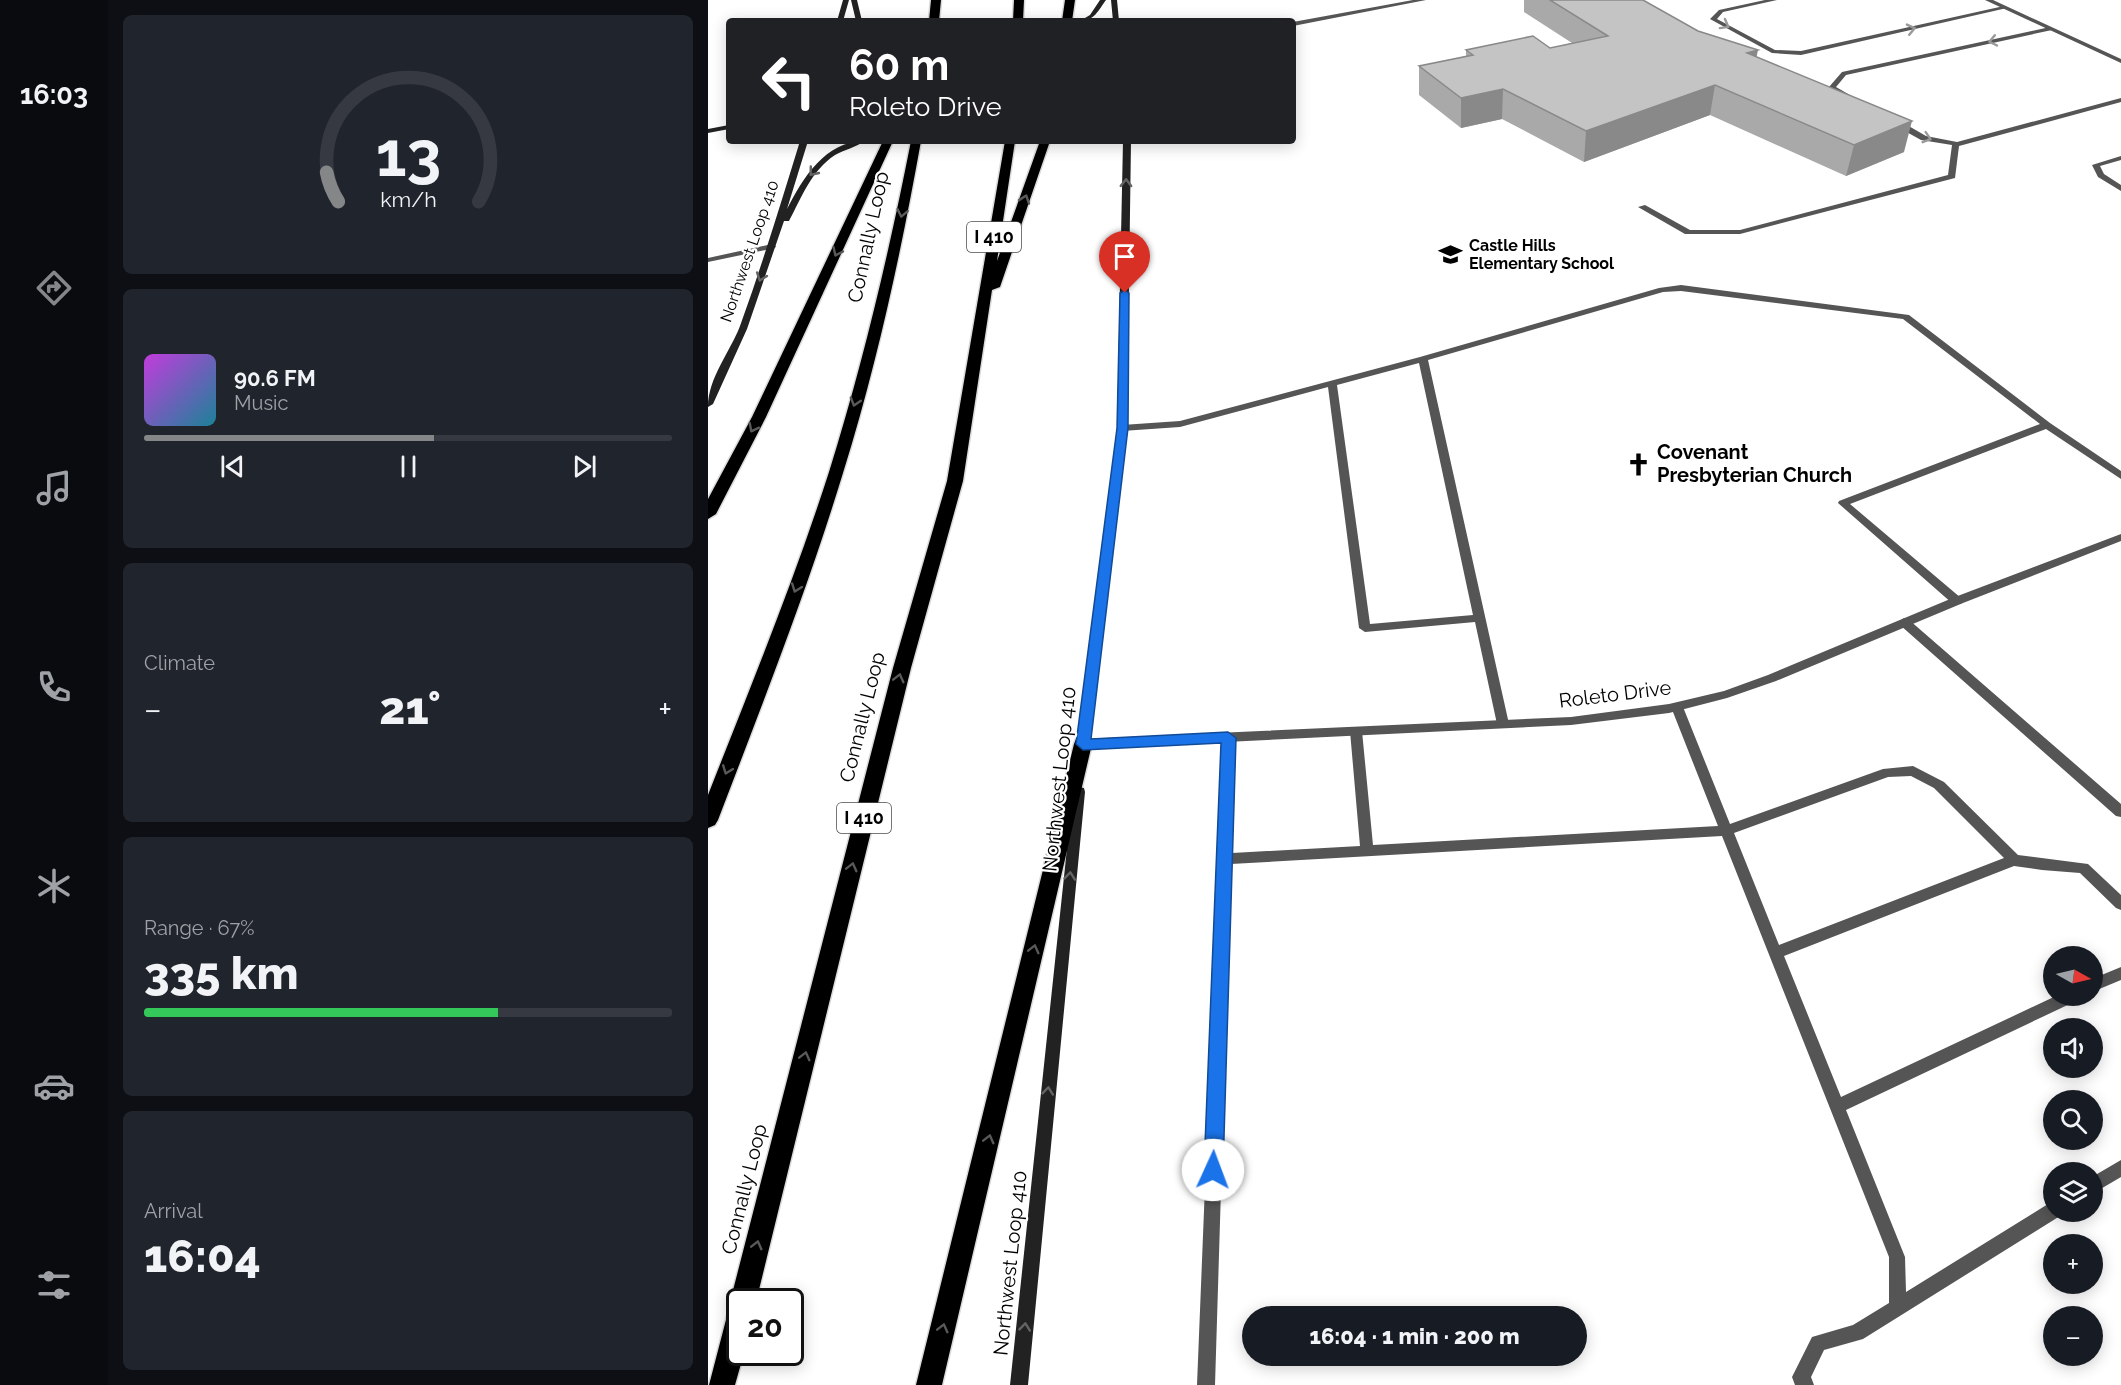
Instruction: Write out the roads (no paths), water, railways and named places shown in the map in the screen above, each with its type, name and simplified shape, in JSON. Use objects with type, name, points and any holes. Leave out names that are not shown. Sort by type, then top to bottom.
[{"type":"highway","points":[[934,18],[936,0]]},
{"type":"highway","points":[[1067,18],[1070,0]]},
{"type":"highway","points":[[708,514],[759,417],[887,144]]},
{"type":"highway","name":"Connally Loop","points":[[747,1288],[899,679],[955,481],[1010,144]]},
{"type":"highway","points":[[978,334],[1044,144]]},
{"type":"highway","name":"Connally Loop","points":[[708,820],[821,518],[868,359],[900,224],[914,148]]},
{"type":"highway","points":[[929,1385],[1083,744]]},
{"type":"highway","points":[[722,1385],[727,1366]]},
{"type":"main road","points":[[841,18],[846,0]]},
{"type":"main road","points":[[854,0],[858,18]]},
{"type":"main road","points":[[1088,18],[1103,0]]},
{"type":"main road","points":[[1114,0],[1116,18]]},
{"type":"main road","points":[[708,130],[726,127]]},
{"type":"main road","name":"Northwest Loop 410","points":[[708,404],[743,329],[772,246],[803,144]]},
{"type":"main road","points":[[772,246],[810,172],[827,157],[855,144]]},
{"type":"main road","name":"Northwest Loop 410","points":[[1019,1385],[1083,744],[1122,428],[1127,144]]},
{"type":"street","points":[[1296,23],[1423,0]]},
{"type":"street","points":[[1774,0],[1721,11],[1713,18],[1774,52],[1802,53],[2004,8]]},
{"type":"street","points":[[1988,0],[2121,61]]},
{"type":"street","points":[[1862,104],[1832,87],[1844,73],[2050,29]]},
{"type":"street","points":[[1893,121],[1924,138],[1956,144],[2121,100]]},
{"type":"street","points":[[1642,207],[1688,232],[1740,232],[1952,176],[1956,144]]},
{"type":"street","points":[[2121,158],[2096,165],[2101,175],[2121,189]]},
{"type":"street","points":[[708,260],[772,246]]},
{"type":"street","points":[[1122,428],[1180,424],[1423,359],[1662,290],[1681,288],[1906,317],[2047,425],[2121,476]]},
{"type":"street","points":[[1423,359],[1503,724]]},
{"type":"street","points":[[1332,384],[1365,628],[1480,618]]},
{"type":"street","points":[[1957,601],[1843,503],[2047,425]]},
{"type":"street","name":"Roleto Drive","points":[[1083,744],[1503,724],[1624,716],[1677,707],[1767,680],[1904,622],[2121,537]]},
{"type":"street","points":[[1904,622],[2121,812]]},
{"type":"street","points":[[1677,707],[1897,1257],[1898,1306]]},
{"type":"street","points":[[1356,731],[1367,851]]},
{"type":"street","points":[[1206,1385],[1228,738]]},
{"type":"street","points":[[1224,860],[1726,831],[1887,772],[1912,771],[1939,785],[2014,860]]},
{"type":"street","points":[[1775,953],[2014,860],[2083,868],[2121,904]]},
{"type":"street","points":[[2103,981],[2121,972]]},
{"type":"street","points":[[1837,1106],[2050,1006]]},
{"type":"street","points":[[2103,1179],[2121,1168]]},
{"type":"street","points":[[1804,1385],[1801,1377],[1818,1343],[1857,1334],[1898,1306],[2043,1217]]},
{"type":"place","name":"Castle Hills Elementary School","points":[[1451,254]]},
{"type":"place","name":"Covenant Presbyterian Church","points":[[1639,464]]}]
